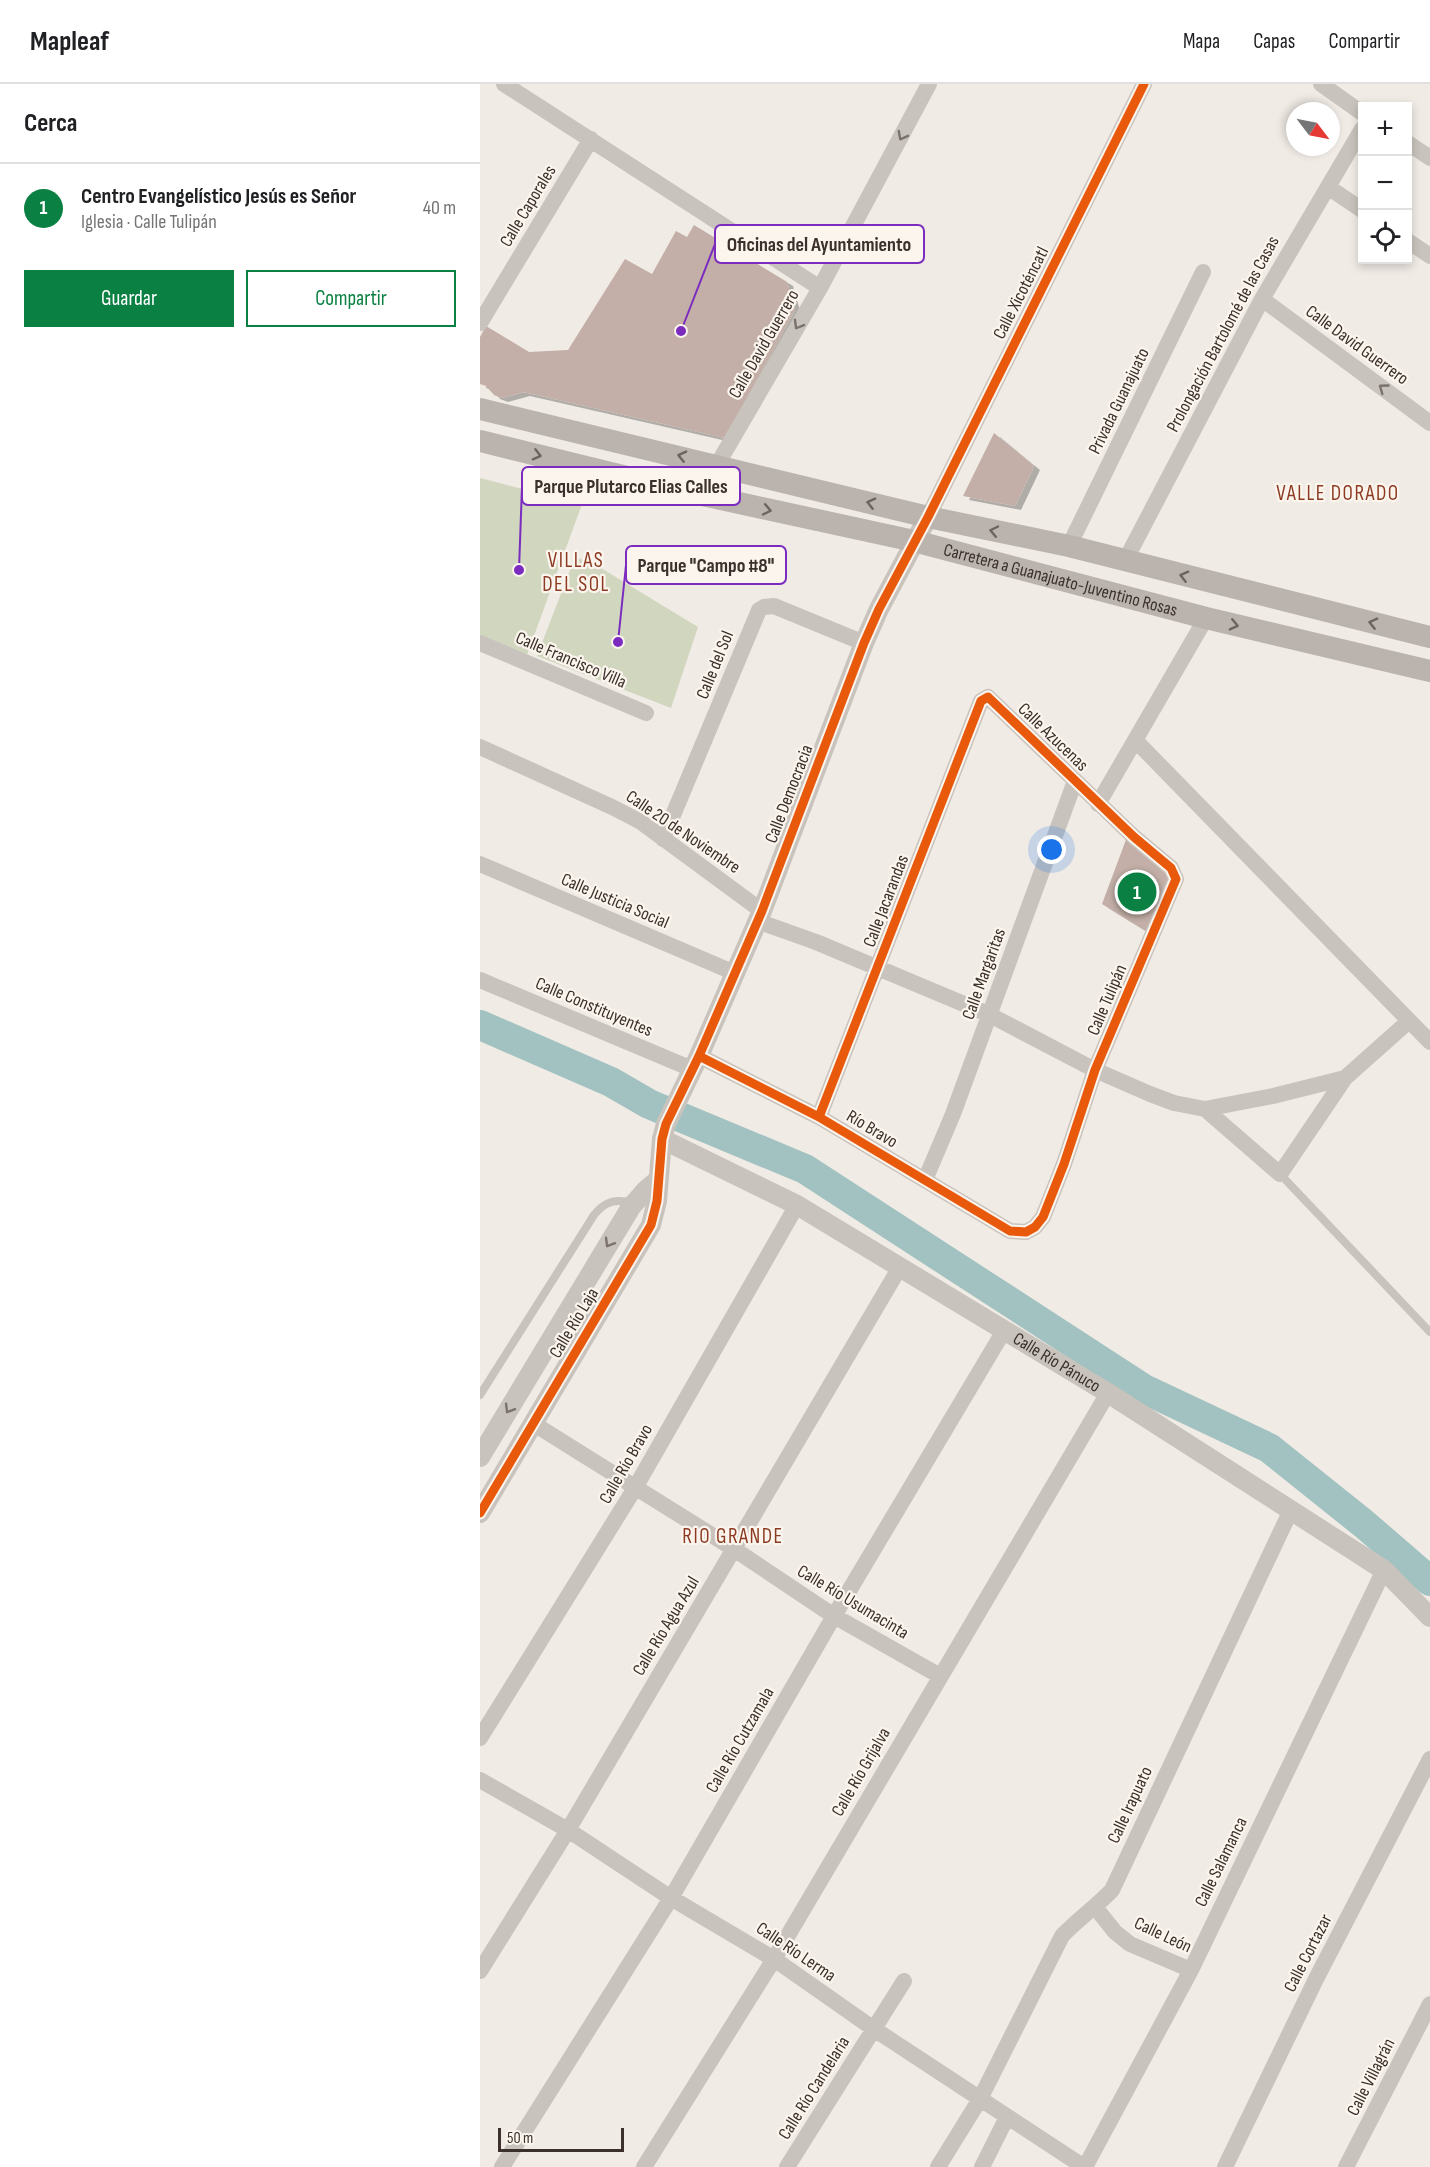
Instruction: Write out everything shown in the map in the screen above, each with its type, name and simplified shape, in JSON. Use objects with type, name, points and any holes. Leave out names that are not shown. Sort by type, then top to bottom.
[{"type":"main road","name":"Carretera a Guanajuato-Juventino Rosas","points":[[480,409],[928,517],[1069,546],[1430,637]]},
{"type":"main road","name":"Carretera a Guanajuato-Juventino Rosas","points":[[480,441],[618,475],[914,542],[1206,618],[1430,671]]},
{"type":"main road","points":[[618,475],[625,443]]},
{"type":"street","points":[[504,84],[820,288]]},
{"type":"street","name":"Calle David Guerrero","points":[[717,465],[820,288],[929,84]]},
{"type":"street","name":"Calle Xicoténcatl","points":[[928,517],[1144,84]]},
{"type":"street","points":[[1321,84],[1358,110]]},
{"type":"street","name":"Prolongación Bartolomé de las Casas","points":[[1125,561],[1262,300],[1358,136]]},
{"type":"street","name":"Calle Caporales","points":[[480,324],[591,139]]},
{"type":"street","points":[[1412,146],[1430,158]]},
{"type":"street","points":[[1328,187],[1358,207]]},
{"type":"street","points":[[1412,244],[1430,256]]},
{"type":"street","name":"Privada Guanajuato","points":[[1069,546],[1203,272]]},
{"type":"street","name":"Calle David Guerrero","points":[[1262,300],[1430,423]]},
{"type":"street","name":"Calle Democracia","points":[[664,1132],[759,916],[864,643],[928,517]]},
{"type":"street","name":"Calle del Sol","points":[[663,839],[759,610],[774,606],[864,643]]},
{"type":"street","name":"Calle Azucenas","points":[[984,698],[990,699],[1098,804],[1206,618]]},
{"type":"street","name":"Calle Francisco Villa","points":[[480,643],[646,713]]},
{"type":"street","name":"Calle Jacarandas","points":[[819,1117],[984,698]]},
{"type":"street","points":[[1136,741],[1428,1038]]},
{"type":"street","name":"Calle 20 de Noviembre","points":[[480,747],[641,822],[712,873],[759,916],[990,1016],[1095,1070],[1174,1103],[1205,1109]]},
{"type":"street","name":"Calle Margaritas","points":[[925,1180],[953,1114],[1076,781]]},
{"type":"street","name":"Calle Tulipán","points":[[1026,1232],[1035,1227],[1043,1217],[1064,1164],[1095,1070],[1176,879],[1171,868],[1098,804]]},
{"type":"street","name":"Calle Justicia Social","points":[[480,864],[735,973]]},
{"type":"street","name":"Calle Constituyentes","points":[[480,980],[692,1070]]},
{"type":"street","points":[[1205,1109],[1280,1174],[1345,1078],[1409,1021]]},
{"type":"street","name":"Río Bravo","points":[[692,1070],[819,1117],[1010,1231],[1026,1232]]},
{"type":"street","points":[[1205,1109],[1273,1096],[1345,1078]]},
{"type":"street","name":"Calle Río Laja","points":[[480,1513],[651,1225],[657,1201],[664,1132]]},
{"type":"street","name":"Calle Río Pánuco","points":[[664,1132],[797,1204],[1108,1393],[1384,1570],[1430,1617]]},
{"type":"street","name":"Calle Río Laja","points":[[480,1457],[634,1203],[658,1180]]},
{"type":"street","name":"Calle Río Bravo","points":[[480,1738],[635,1488],[797,1204]]},
{"type":"street","name":"Calle Río Agua Azul","points":[[480,1971],[568,1830],[900,1267]]},
{"type":"street","name":"Calle Río Cutzamala","points":[[502,2167],[671,1898],[834,1616],[1005,1329]]},
{"type":"street","name":"Calle Río Grijalva","points":[[644,2167],[774,1959],[1108,1393]]},
{"type":"street","name":"Calle Río Usumacinta","points":[[534,1424],[734,1549],[834,1616],[940,1676]]},
{"type":"street","name":"Calle Irapuato","points":[[938,2167],[980,2099],[1062,1936],[1112,1890],[1291,1510]]},
{"type":"street","name":"Calle Salamanca","points":[[1084,2167],[1191,1970],[1384,1570]]},
{"type":"street","name":"Calle Cortazar","points":[[1225,2167],[1316,1979],[1430,1760]]},
{"type":"street","name":"Calle Río Lerma","points":[[480,1780],[568,1830],[671,1898],[774,1959],[874,2029],[1084,2167]]},
{"type":"street","name":"Calle León","points":[[1095,1907],[1114,1932],[1130,1944],[1191,1970]]},
{"type":"street","name":"Calle Río Candelaria","points":[[787,2167],[904,1981]]},
{"type":"street","name":"Calle Villagrán","points":[[1346,2167],[1430,2004]]},
{"type":"street","points":[[981,2167],[1007,2117]]},
{"type":"lane","points":[[1280,1174],[1430,1332]]},
{"type":"lane","points":[[480,1395],[601,1206],[617,1200],[634,1203]]},
{"type":"green space","points":[[480,478],[582,504],[527,655],[480,635]]},
{"type":"green space","points":[[575,557],[596,565],[698,627],[671,708],[537,656]]},
{"type":"building","points":[[694,225],[787,282],[795,310],[725,438],[524,392],[502,398],[480,384],[480,337],[486,326],[529,352],[568,350],[625,259],[652,274],[676,231],[687,237]]},
{"type":"building","points":[[994,433],[1034,466],[1015,506],[963,496]]},
{"type":"building","points":[[1127,837],[1172,880],[1149,933],[1102,904]]},
{"type":"waterway","points":[[480,1025],[611,1082],[649,1104],[805,1169],[1144,1389],[1269,1448],[1364,1524],[1430,1581]]},
{"type":"cycle path","points":[[480,1513],[651,1225],[657,1201],[662,1139],[666,1124],[699,1056],[762,911],[864,643],[879,609],[928,517],[1144,84]]},
{"type":"cycle path","points":[[699,1056],[819,1117],[1010,1231],[1026,1232],[1035,1227],[1043,1217],[1064,1164],[1095,1070],[1176,879],[1171,868],[1134,837],[988,697],[981,701],[819,1117]]},
{"type":"place","name":"Oficinas del Ayuntamiento","points":[[681,331]]},
{"type":"place","name":"Parque Plutarco Elias Calles","points":[[519,570]]},
{"type":"place","name":"Parque \"Campo #8\"","points":[[618,642]]},
{"type":"place","name":"Centro Evangelístico Jesús es Señor","points":[[1137,892]]},
{"type":"district","name":"VALLE DORADO","points":[[1338,493]]},
{"type":"district","name":"VILLAS DEL SOL","points":[[576,572]]},
{"type":"district","name":"RIO GRANDE","points":[[733,1536]]}]
